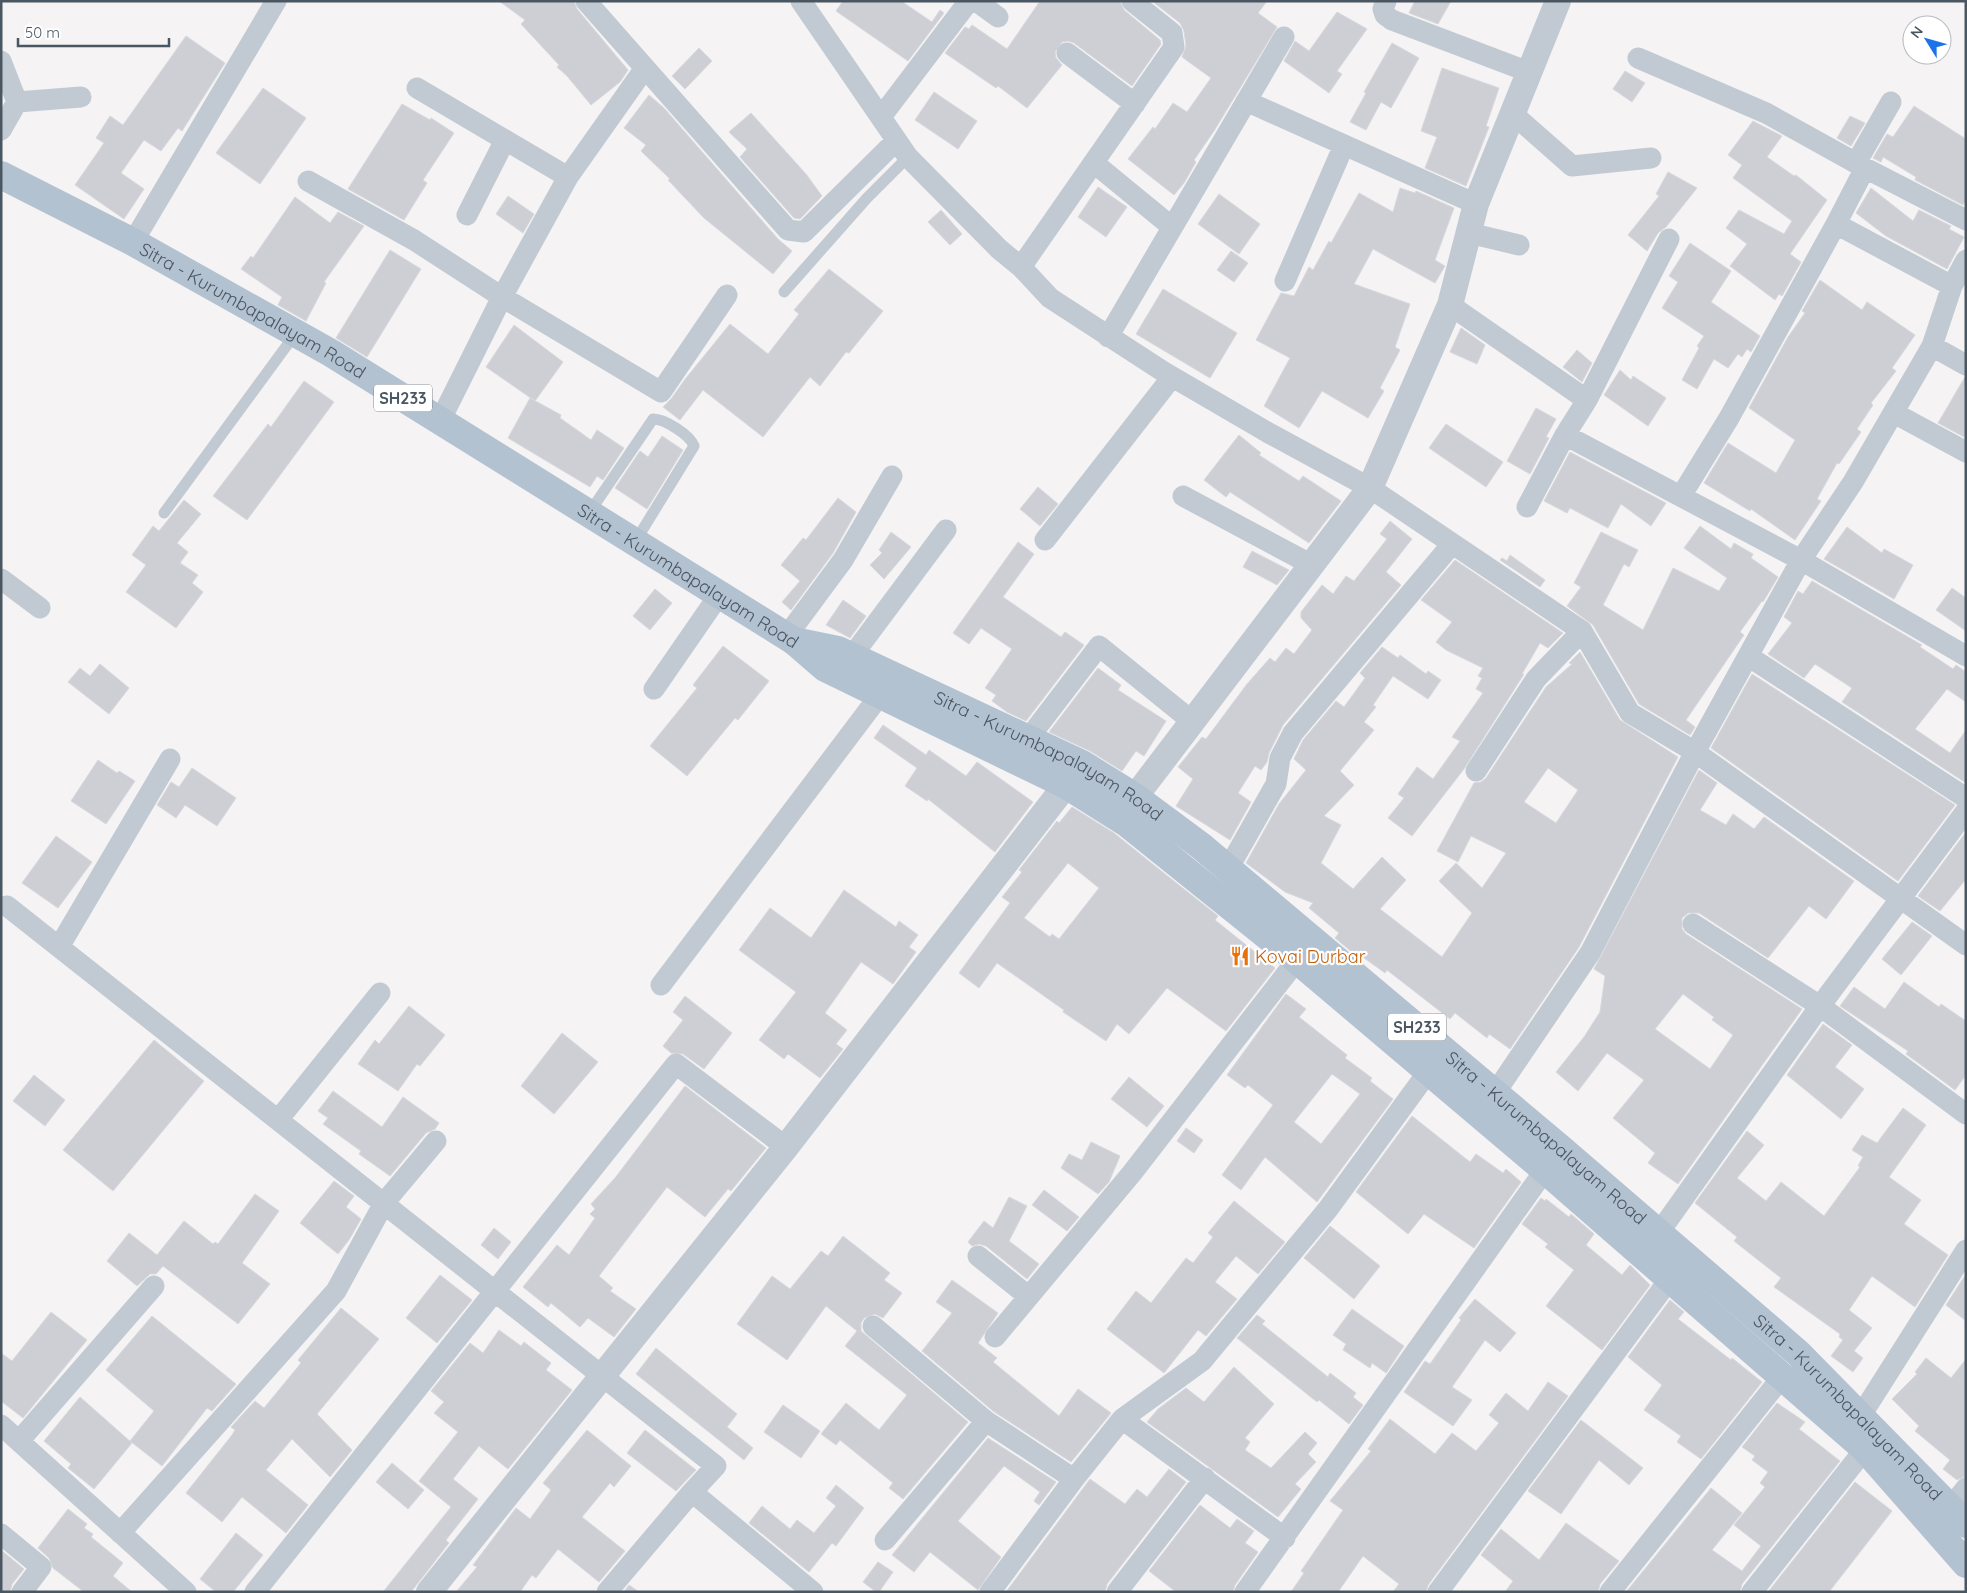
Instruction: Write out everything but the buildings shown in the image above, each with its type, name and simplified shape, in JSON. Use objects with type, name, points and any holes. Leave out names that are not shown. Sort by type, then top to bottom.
[{"type":"main road","name":"Sitra - Kurumbapalayam Road","points":[[1,175],[133,242],[296,333],[440,420],[790,639],[838,650],[852,656],[1028,739],[1074,774],[1135,798],[1201,846],[1495,1093],[1798,1353],[1860,1417],[1961,1507]]},
{"type":"main road","points":[[790,639],[825,668],[880,695],[1074,774],[1128,824],[1297,960],[1545,1170],[1865,1449],[1966,1564]]},
{"type":"street","points":[[133,242],[276,1]]},
{"type":"street","points":[[586,1],[788,230],[796,233],[804,232],[902,149]]},
{"type":"street","points":[[801,1],[902,149],[999,249],[1021,267],[1050,298],[1172,377],[1266,432],[1370,488],[1582,631],[1630,713],[1695,752],[1966,945]]},
{"type":"street","points":[[881,117],[969,1]]},
{"type":"street","points":[[976,1],[998,17]]},
{"type":"street","points":[[1021,267],[1174,47],[1172,33],[1132,1]]},
{"type":"street","points":[[1386,1],[1383,9],[1385,15],[1392,20],[1529,72]]},
{"type":"street","points":[[1135,798],[1370,488],[1450,305],[1476,204],[1558,1]]},
{"type":"street","points":[[1108,337],[1284,37]]},
{"type":"street","points":[[1067,53],[1135,104]]},
{"type":"street","points":[[1638,58],[1766,113],[1860,165],[1966,220]]},
{"type":"street","points":[[1,61],[17,102]]},
{"type":"street","points":[[440,420],[502,296],[568,177],[645,68]]},
{"type":"street","points":[[417,88],[568,177]]},
{"type":"street","points":[[17,102],[82,97]]},
{"type":"street","points":[[1246,101],[1476,204]]},
{"type":"street","points":[[1,130],[17,102]]},
{"type":"street","points":[[1681,496],[1729,418],[1836,224],[1860,165],[1891,102]]},
{"type":"street","points":[[1513,114],[1572,166],[1651,158]]},
{"type":"street","points":[[467,215],[505,140]]},
{"type":"street","points":[[1285,281],[1344,145]]},
{"type":"street","points":[[1094,163],[1172,227]]},
{"type":"street","points":[[308,181],[414,240],[502,296],[661,392],[727,294]]},
{"type":"street","points":[[1836,224],[1952,286]]},
{"type":"street","points":[[1469,233],[1519,245]]},
{"type":"street","points":[[1527,507],[1565,436],[1587,400],[1669,239]]},
{"type":"street","points":[[1495,1093],[1590,953],[1695,752],[1801,560],[1853,482],[1932,346],[1952,286],[1966,260]]},
{"type":"street","points":[[1450,305],[1587,400]]},
{"type":"street","points":[[1932,346],[1966,365]]},
{"type":"street","points":[[1045,540],[1172,377]]},
{"type":"street","points":[[1894,413],[1966,452]]},
{"type":"street","points":[[1565,436],[1801,560],[1966,656]]},
{"type":"street","points":[[790,639],[843,560],[892,476]]},
{"type":"street","points":[[1183,496],[1312,564]]},
{"type":"street","points":[[852,656],[946,530]]},
{"type":"street","points":[[1228,869],[1276,784],[1280,758],[1293,733],[1452,544]]},
{"type":"street","points":[[1,580],[40,608]]},
{"type":"street","points":[[654,689],[719,594]]},
{"type":"street","points":[[1476,771],[1536,679],[1582,631]]},
{"type":"street","points":[[1028,739],[1099,646],[1193,722]]},
{"type":"street","points":[[1748,656],[1966,798]]},
{"type":"street","points":[[660,986],[880,695]]},
{"type":"street","points":[[59,947],[170,759]]},
{"type":"street","points":[[429,1592],[786,1147],[1074,774]]},
{"type":"street","points":[[1658,1234],[1820,1006],[1966,811]]},
{"type":"street","points":[[7,906],[716,1466],[607,1592]]},
{"type":"street","points":[[1693,924],[1820,1006],[1966,1114]]},
{"type":"street","points":[[994,1337],[1132,1173],[1297,960]]},
{"type":"street","points":[[278,1120],[380,993]]},
{"type":"street","points":[[255,1592],[676,1064],[786,1147]]},
{"type":"street","points":[[990,1592],[1074,1479],[1122,1419],[1202,1361],[1328,1209],[1428,1072]]},
{"type":"street","points":[[120,1533],[336,1291],[384,1203],[436,1141]]},
{"type":"street","points":[[1245,1592],[1545,1170]]},
{"type":"street","points":[[1860,1417],[1966,1250]]},
{"type":"street","points":[[978,1256],[1028,1296]]},
{"type":"street","points":[[1438,1592],[1669,1280]]},
{"type":"street","points":[[19,1441],[154,1286]]},
{"type":"street","points":[[873,1326],[986,1421],[1074,1479]]},
{"type":"street","points":[[1610,1592],[1782,1377]]},
{"type":"street","points":[[1122,1419],[1285,1538]]},
{"type":"street","points":[[885,1540],[986,1421]]},
{"type":"street","points":[[1,1425],[186,1592]]},
{"type":"street","points":[[1752,1592],[1865,1449]]},
{"type":"street","points":[[1117,1592],[1205,1478]]},
{"type":"street","points":[[692,1492],[813,1592]]},
{"type":"street","points":[[1,1534],[41,1567],[22,1592]]},
{"type":"lane","points":[[784,292],[867,198],[902,149]]},
{"type":"lane","points":[[164,513],[296,333]]},
{"type":"lane","points":[[589,513],[654,420],[660,420],[691,439],[694,446],[635,542]]},
{"type":"place","name":"Kovai Durbar","points":[[1240,956]]}]
